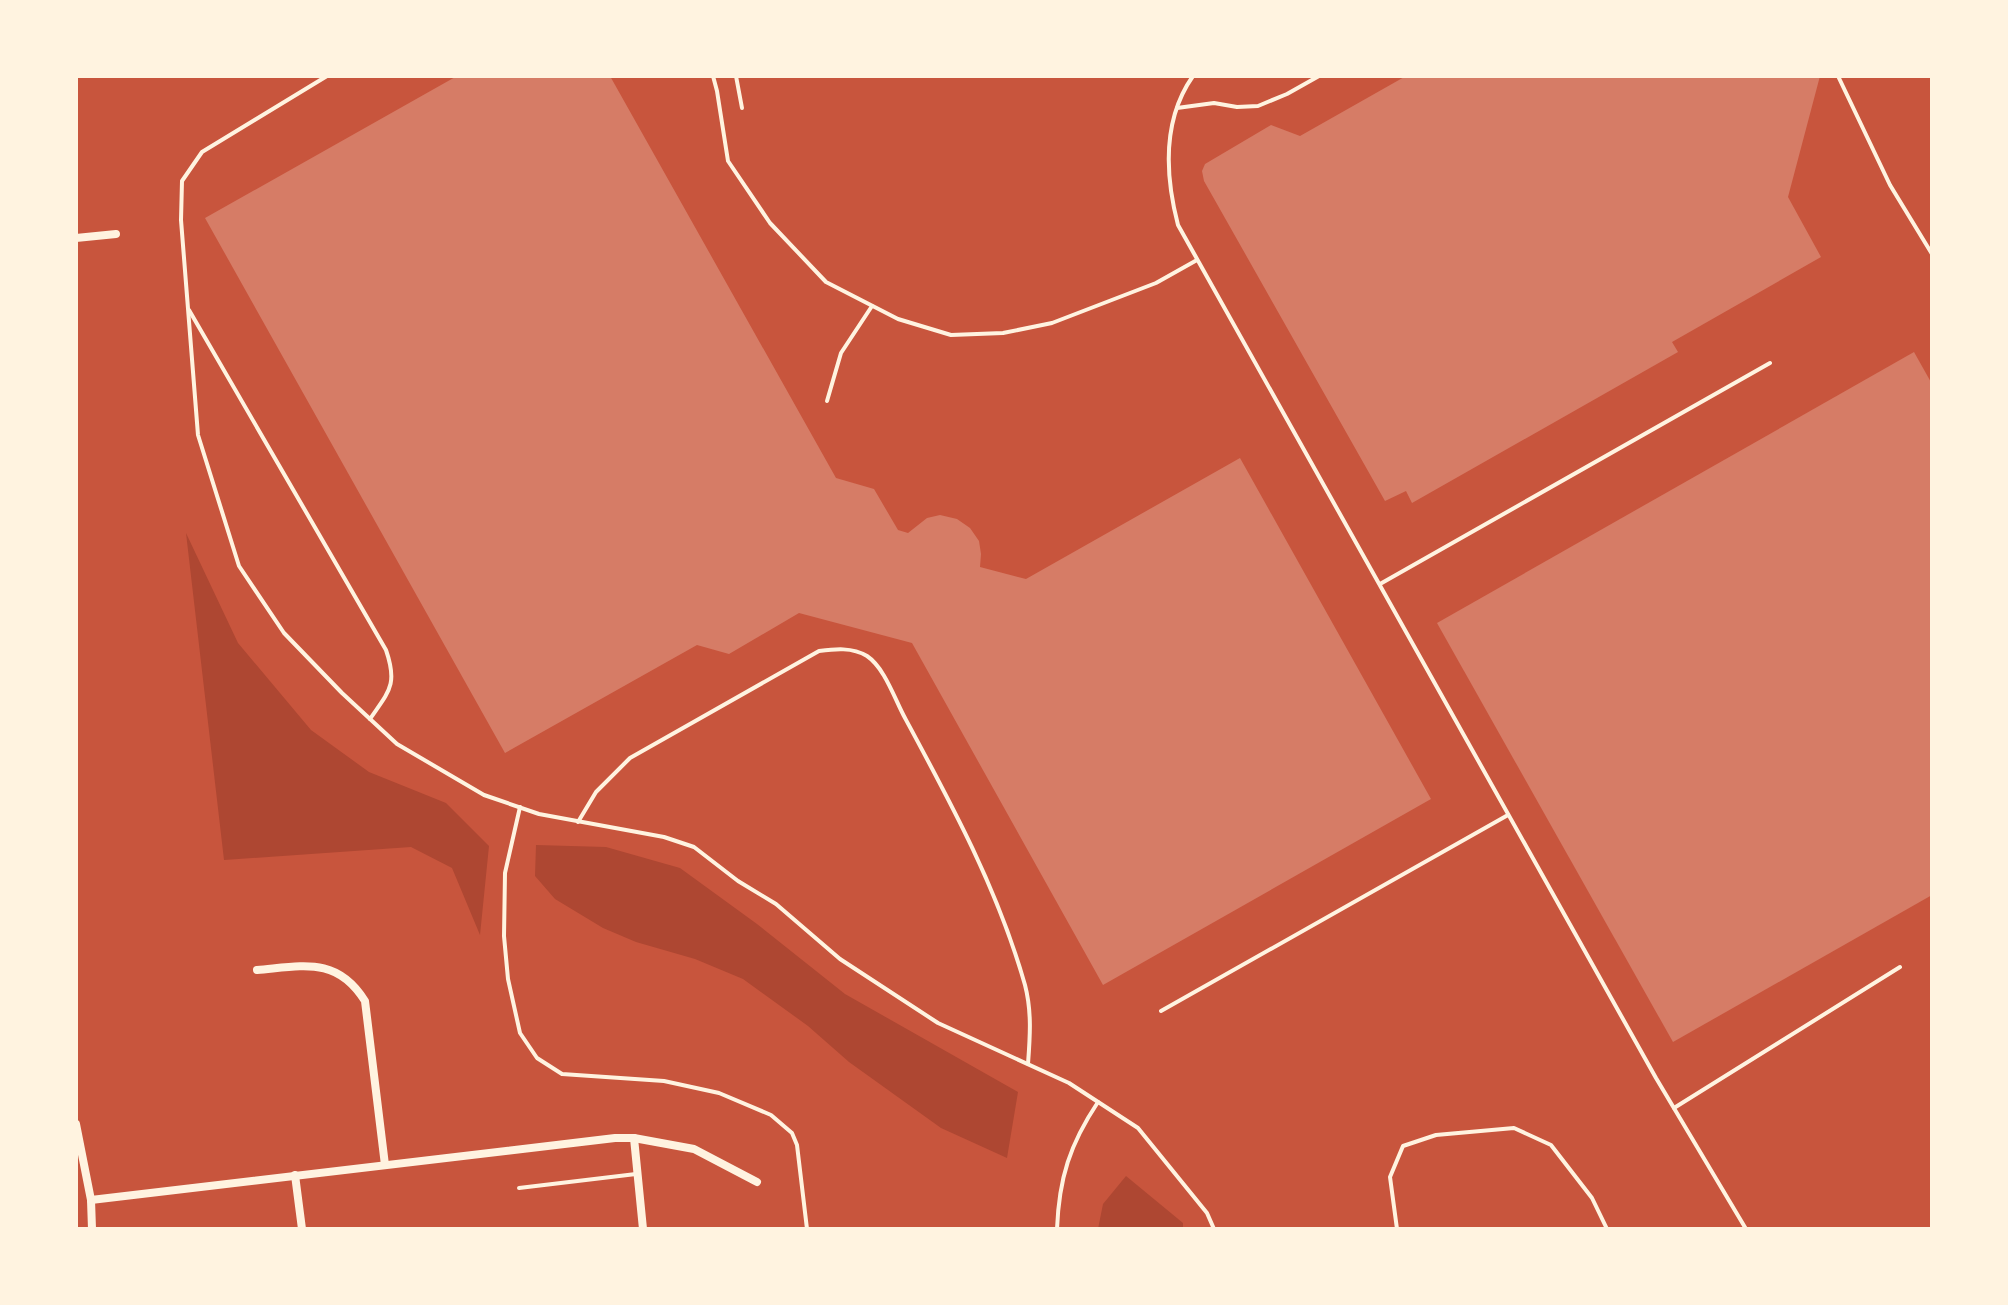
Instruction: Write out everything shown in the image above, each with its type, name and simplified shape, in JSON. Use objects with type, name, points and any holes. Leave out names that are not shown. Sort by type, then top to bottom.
[{"type":"street","points":[[76,238],[116,234]]},
{"type":"street","points":[[257,970],[315,966],[338,971],[354,984],[365,1001],[385,1165]]},
{"type":"street","points":[[76,1124],[91,1200],[92,1229]]},
{"type":"street","points":[[634,1138],[643,1229]]},
{"type":"street","points":[[91,1200],[634,1138],[694,1149],[757,1182]]},
{"type":"street","points":[[295,1175],[302,1229]]},
{"type":"lane","points":[[327,76],[202,152],[182,181],[181,220],[198,435],[239,566],[284,633],[397,744],[484,795],[578,822],[664,837],[694,847],[738,881],[776,904],[852,967],[938,1023],[1069,1083],[1138,1128],[1207,1213],[1214,1229]]},
{"type":"lane","points":[[713,76],[728,161],[770,223],[826,282],[898,319],[951,335],[1003,333],[1052,323],[1156,283],[1197,260]]},
{"type":"lane","points":[[736,76],[742,108]]},
{"type":"lane","points":[[1193,76],[1181,92],[1167,146],[1170,195],[1178,225],[1508,815],[1746,1229]]},
{"type":"lane","points":[[1177,108],[1214,103],[1237,107],[1258,106],[1319,76]]},
{"type":"lane","points":[[1838,76],[1890,185],[1932,254]]},
{"type":"lane","points":[[827,401],[841,353],[872,306]]},
{"type":"lane","points":[[188,308],[386,650],[393,672],[389,690],[370,719]]},
{"type":"lane","points":[[1380,584],[1770,363]]},
{"type":"lane","points":[[578,822],[596,792],[630,758],[819,651],[844,648],[867,656],[881,673],[947,795],[992,890],[1026,988],[1031,1022],[1028,1064]]},
{"type":"lane","points":[[520,807],[505,873],[504,936],[508,979],[520,1033],[537,1058],[562,1074],[664,1081],[719,1093],[771,1115],[792,1133],[797,1145],[807,1229]]},
{"type":"lane","points":[[1161,1011],[1508,815]]},
{"type":"lane","points":[[1674,1108],[1900,967]]},
{"type":"lane","points":[[1057,1229],[1067,1159],[1078,1132],[1098,1102]]},
{"type":"lane","points":[[1397,1229],[1390,1177],[1403,1146],[1436,1135],[1514,1128],[1551,1145],[1592,1198],[1607,1229]]},
{"type":"lane","points":[[519,1188],[636,1174]]},
{"type":"shaded area","points":[[186,533],[238,643],[311,730],[369,772],[446,803],[489,846],[480,935],[452,868],[411,847],[224,860]]},
{"type":"shaded area","points":[[536,845],[606,847],[680,868],[845,994],[1018,1092],[1007,1158],[941,1128],[849,1062],[808,1026],[743,979],[603,928],[555,899],[535,876]]},
{"type":"shaded area","points":[[1126,1176],[1183,1223],[1183,1229],[1098,1229],[1103,1204]]},
{"type":"building","points":[[457,76],[610,76],[836,478],[874,489],[898,530],[908,533],[927,518],[940,515],[957,519],[970,528],[979,541],[980,567],[1026,579],[1240,458],[1431,799],[1103,985],[912,643],[799,613],[729,654],[697,645],[505,753],[205,218]]},
{"type":"building","points":[[1406,76],[1820,76],[1788,197],[1821,257],[1672,342],[1678,352],[1412,503],[1406,491],[1385,501],[1204,181],[1202,171],[1205,164],[1271,125],[1300,136]]},
{"type":"building","points":[[1914,352],[1932,384],[1932,895],[1673,1042],[1437,623]]}]
